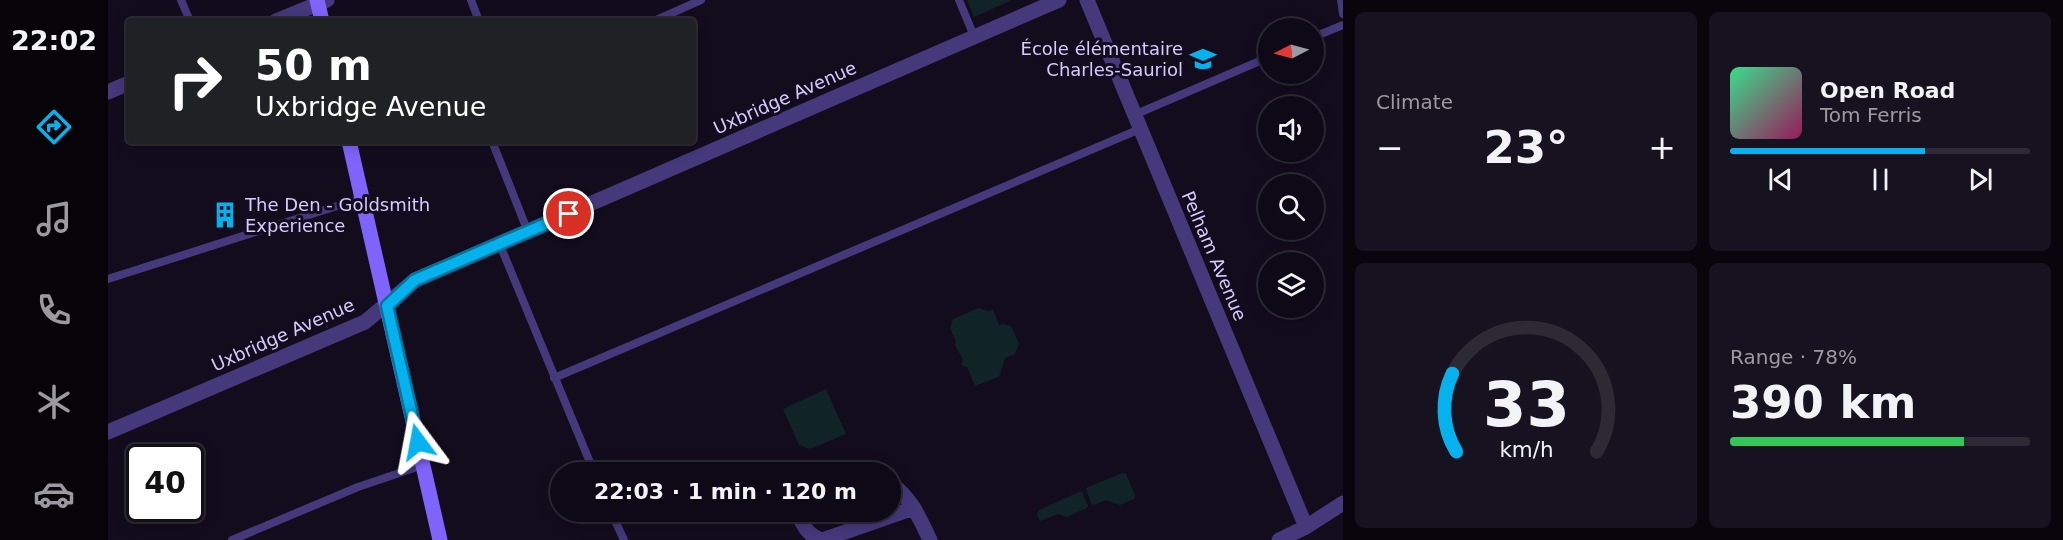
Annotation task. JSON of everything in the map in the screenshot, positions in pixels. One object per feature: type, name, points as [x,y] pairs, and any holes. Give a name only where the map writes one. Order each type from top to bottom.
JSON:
[{"type":"street","name":"Uxbridge Avenue","points":[[108,432],[365,322],[387,306],[415,280],[1059,0]]},
{"type":"street","name":"Pelham Avenue","points":[[1087,0],[1306,527]]},
{"type":"street","points":[[283,18],[321,1],[322,18]]},
{"type":"street","points":[[108,92],[126,84]]},
{"type":"street","points":[[350,144],[440,540]]},
{"type":"street","points":[[901,492],[914,508],[930,540]]},
{"type":"street","points":[[1279,540],[1306,527],[1343,503]]},
{"type":"street","points":[[901,513],[914,508]]},
{"type":"street","points":[[802,522],[811,535],[822,540],[874,522]]},
{"type":"lane","points":[[181,0],[189,18]]},
{"type":"lane","points":[[471,0],[478,18]]},
{"type":"lane","points":[[661,18],[701,0]]},
{"type":"lane","points":[[959,0],[974,36]]},
{"type":"lane","points":[[1341,0],[1343,14]]},
{"type":"lane","points":[[1324,33],[1343,25]]},
{"type":"lane","points":[[554,378],[1137,122],[1258,62]]},
{"type":"lane","points":[[493,144],[528,232]]},
{"type":"lane","points":[[108,279],[362,198]]},
{"type":"lane","points":[[500,245],[590,462]]},
{"type":"lane","points":[[232,540],[294,517],[358,487],[423,465]]},
{"type":"lane","points":[[616,522],[624,540]]},
{"type":"green space","points":[[967,0],[1012,0],[974,17]]},
{"type":"green space","points":[[979,308],[993,310],[999,325],[1011,326],[1019,344],[1015,354],[1005,358],[999,377],[975,386],[967,367],[961,365],[963,360],[950,328],[953,319]]},
{"type":"green space","points":[[826,389],[846,434],[810,449],[799,445],[783,409]]},
{"type":"green space","points":[[1122,473],[1126,474],[1135,495],[1134,499],[1120,505],[1106,500],[1091,504],[1086,488]]},
{"type":"green space","points":[[1082,492],[1087,508],[1066,517],[1058,514],[1040,521],[1037,514],[1039,510]]},
{"type":"place","name":"École élémentaire Charles-Sauriol","points":[[1203,59]]},
{"type":"place","name":"The Den - Goldsmith Experience","points":[[225,215]]},
{"type":"route","points":[[418,442],[387,306],[415,280],[569,214]]}]
